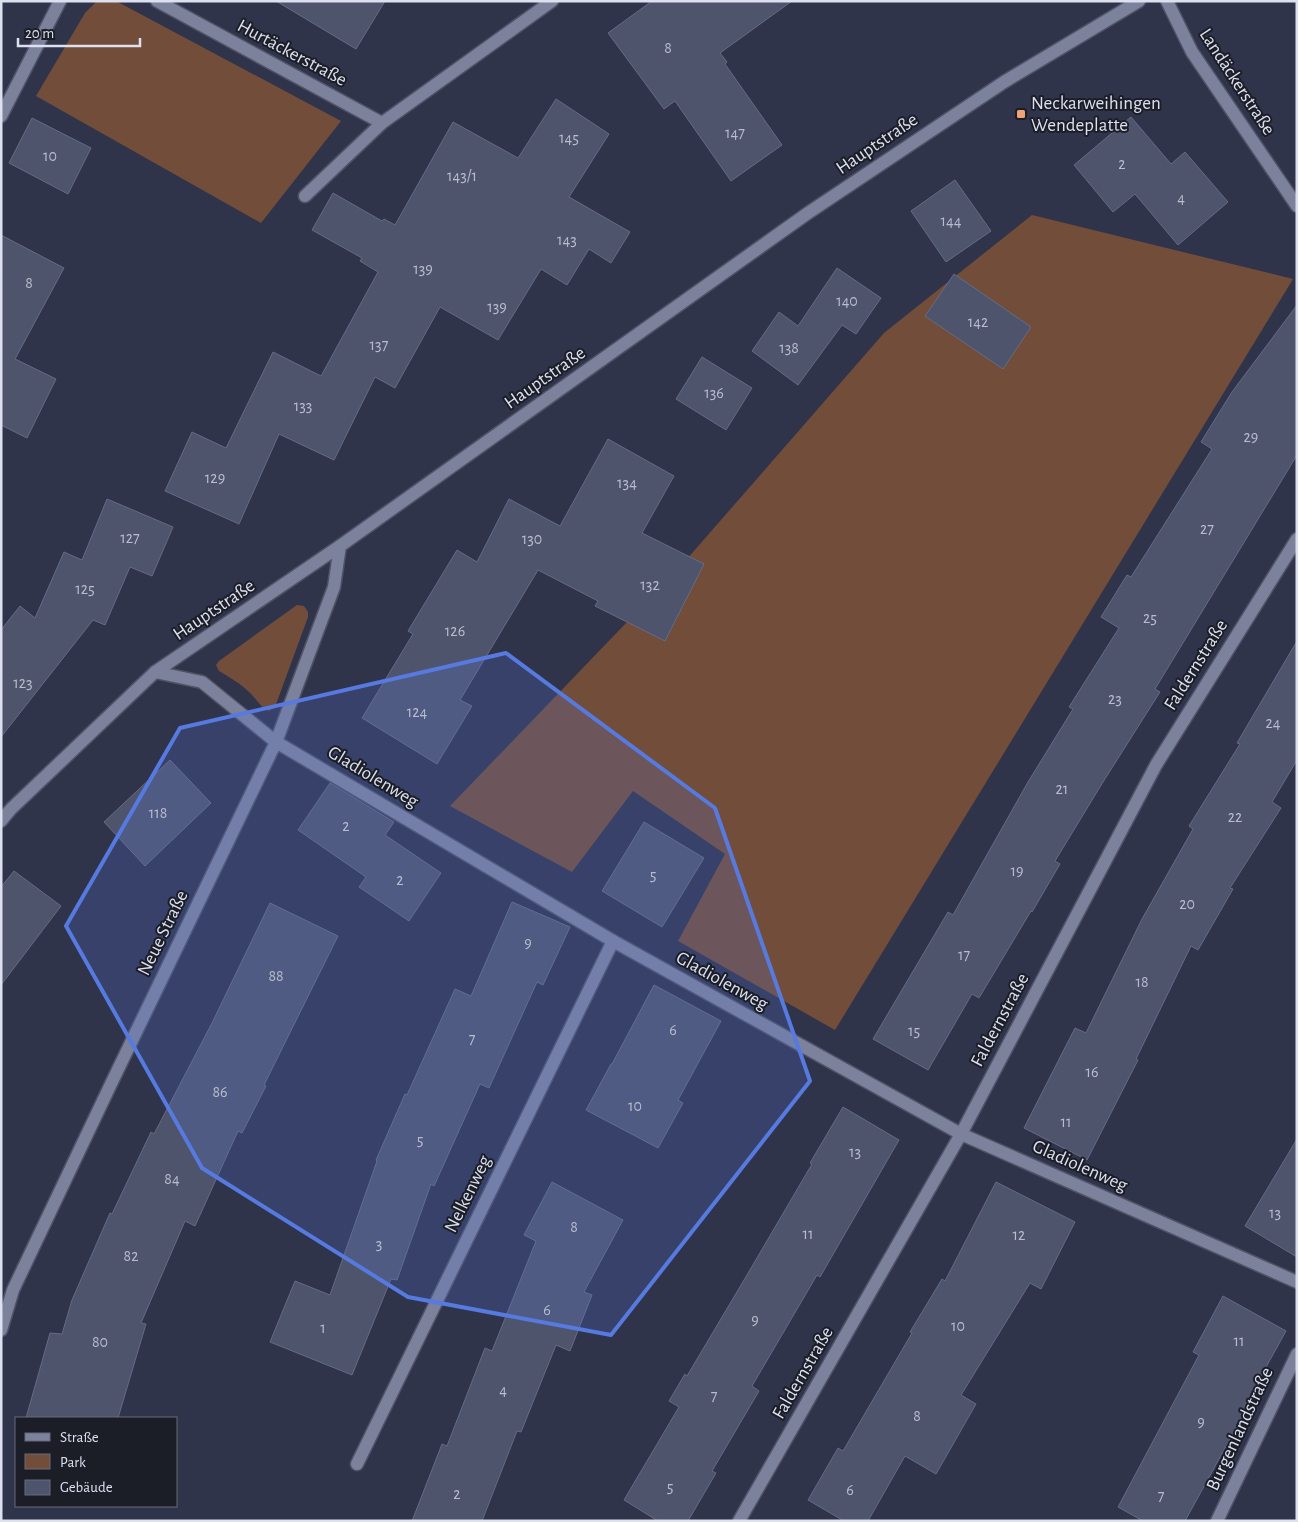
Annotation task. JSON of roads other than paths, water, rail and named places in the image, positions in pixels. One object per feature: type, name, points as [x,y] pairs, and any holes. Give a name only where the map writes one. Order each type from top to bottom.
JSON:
[{"type":"street","points":[[1,116],[60,1]]},
{"type":"street","name":"Hurtäckerstraße","points":[[157,1],[382,123]]},
{"type":"street","points":[[305,196],[382,123],[552,1]]},
{"type":"street","name":"Hauptstraße","points":[[1,821],[6,805],[155,672],[340,546],[808,213],[1004,82],[1140,1]]},
{"type":"street","name":"Landäckerstraße","points":[[1168,1],[1192,52],[1297,206]]},
{"type":"street","name":"Faldernstraße","points":[[739,1521],[961,1134],[1156,765],[1297,539]]},
{"type":"street","name":"Neue Straße","points":[[1,1330],[13,1290],[276,742],[334,587],[340,546]]},
{"type":"street","name":"Gladiolenweg","points":[[155,672],[202,682],[276,742],[613,942],[961,1134],[1297,1282]]},
{"type":"street","name":"Nelkenweg","points":[[357,1464],[613,942]]},
{"type":"street","name":"Burgenlandstraße","points":[[1217,1521],[1297,1354]]},
{"type":"place","name":"Neckarweihingen Wendeplatte","points":[[1021,114]]}]
